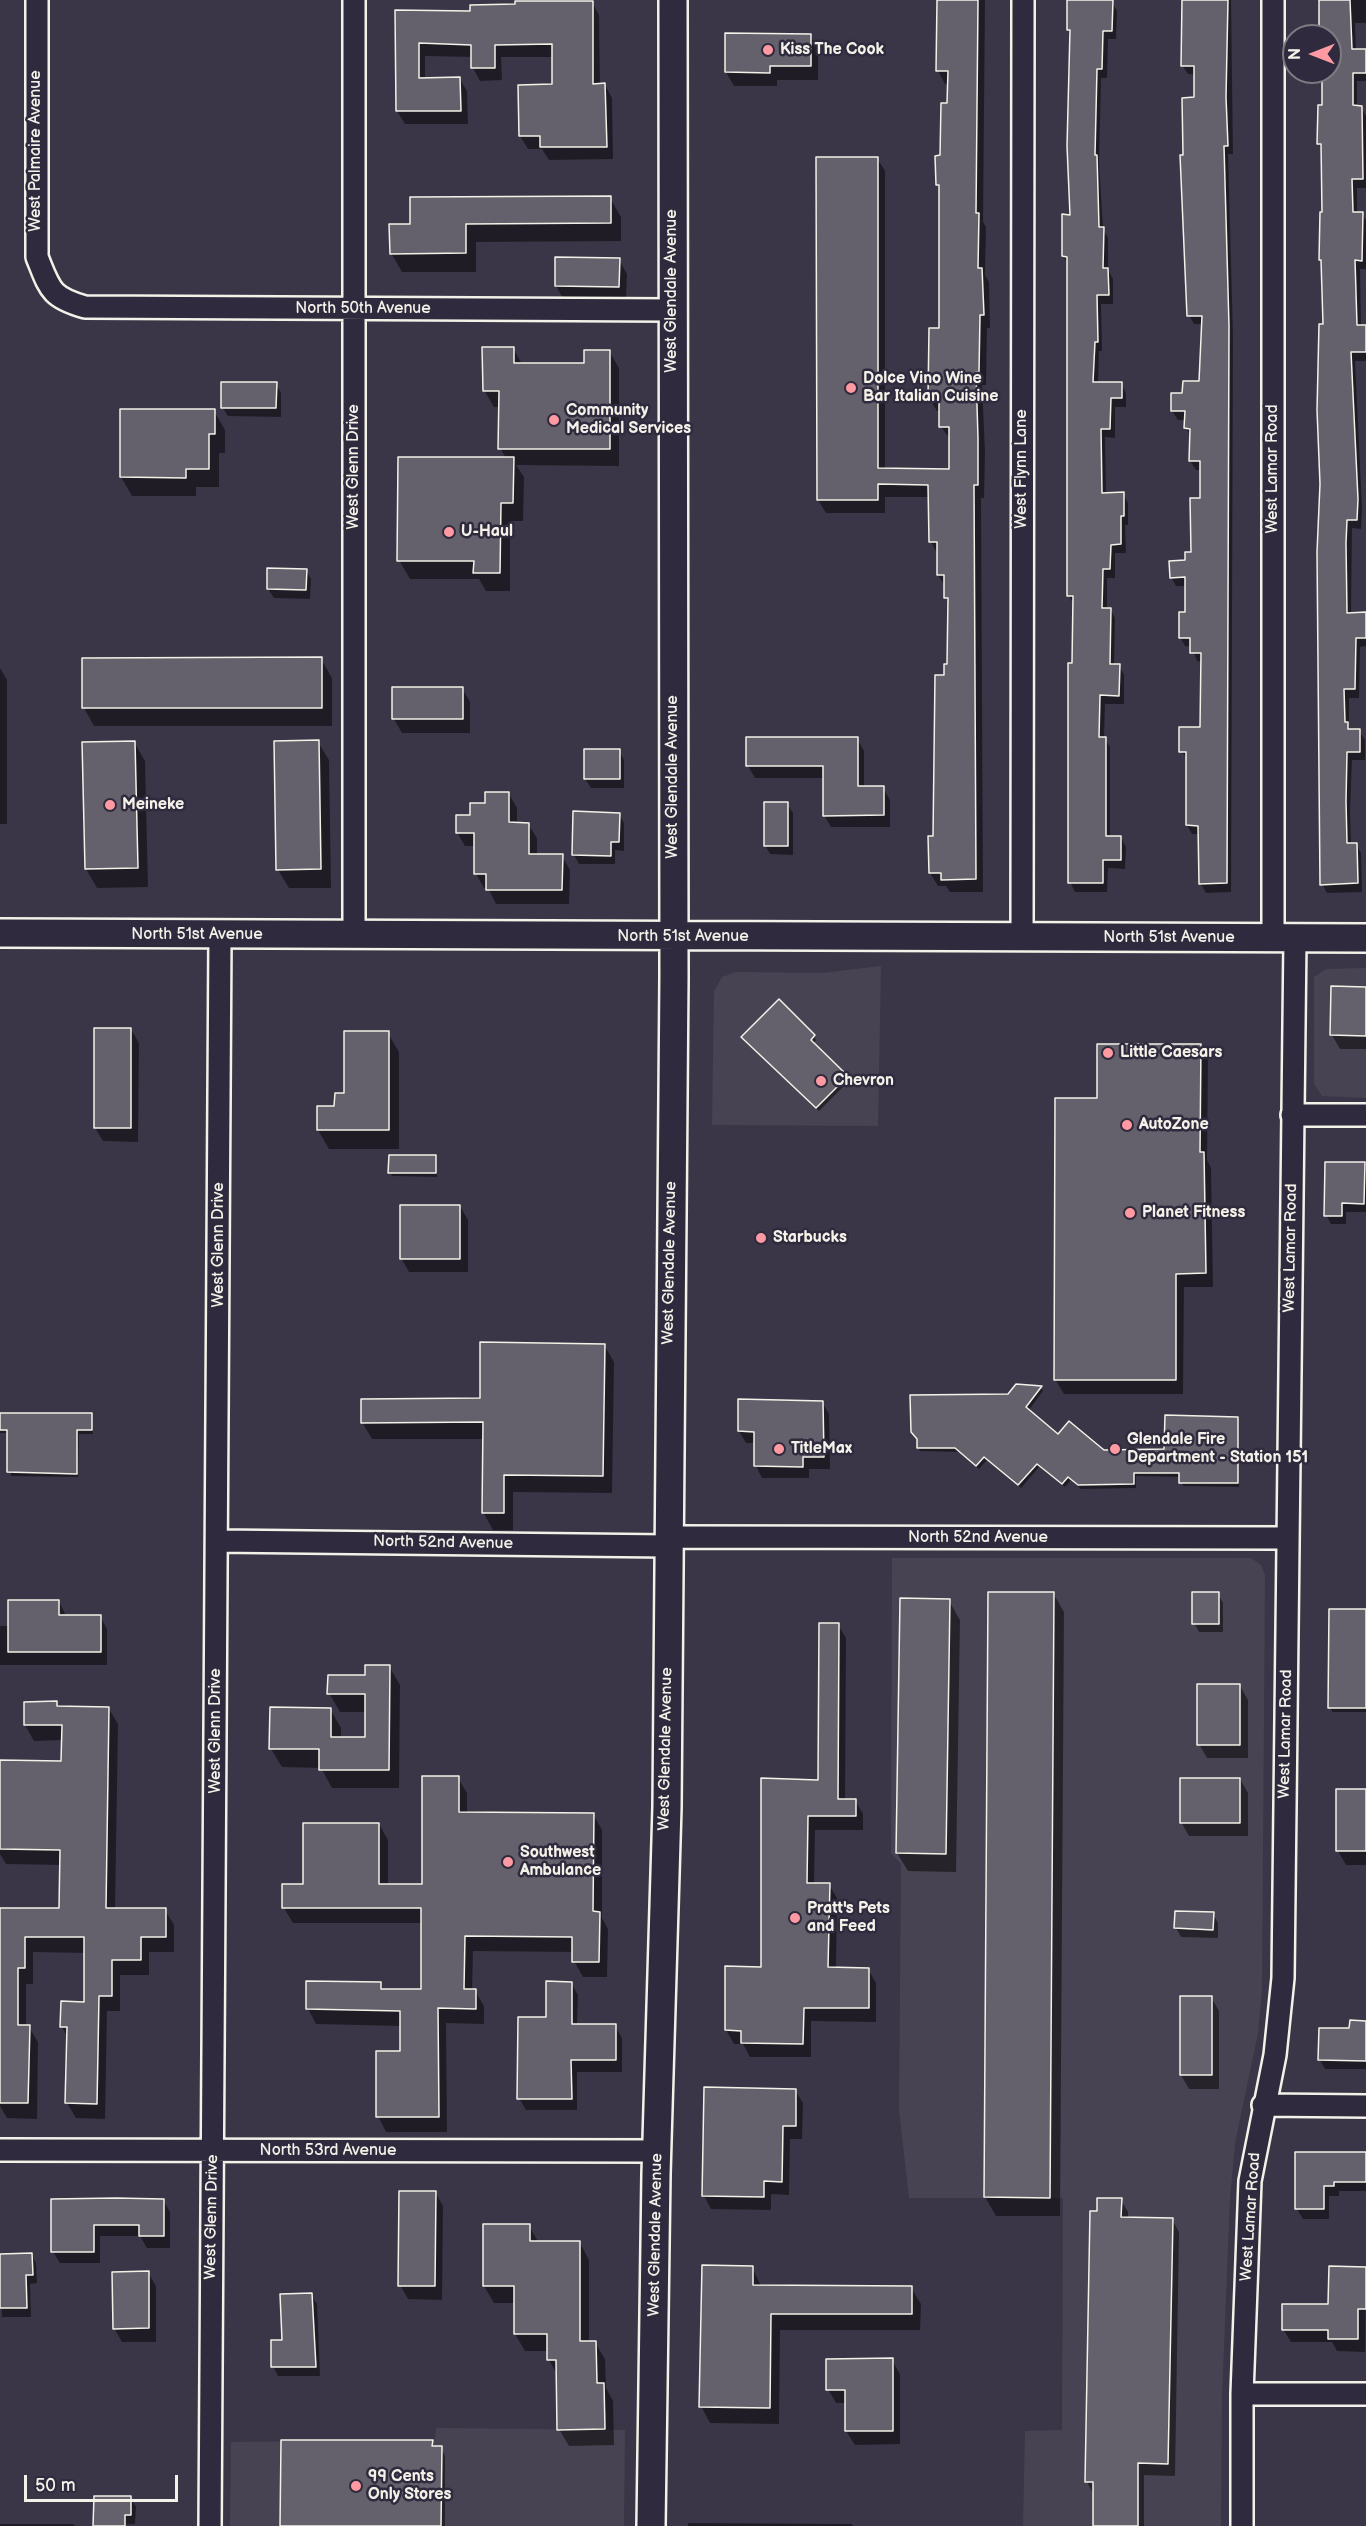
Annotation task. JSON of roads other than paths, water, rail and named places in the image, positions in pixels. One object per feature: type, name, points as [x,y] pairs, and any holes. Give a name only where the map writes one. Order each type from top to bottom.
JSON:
[{"type":"main road","name":"West Glendale Avenue","points":[[651,2526],[657,2151],[667,1807],[674,937],[671,310],[673,0]]},
{"type":"main road","name":"North 51st Avenue","points":[[0,933],[1366,938]]},
{"type":"street","name":"West Palmaire Avenue","points":[[37,0],[37,257],[48,284],[57,297]]},
{"type":"street","name":"West Glenn Drive","points":[[354,0],[354,933]]},
{"type":"street","name":"West Flynn Lane","points":[[1022,937],[1023,0]]},
{"type":"street","name":"West Lamar Road","points":[[1242,2526],[1242,2394],[1250,2181],[1263,2106],[1275,2055],[1282,1998],[1288,1538],[1292,1115],[1284,938],[1273,0]]},
{"type":"street","name":"North 50th Avenue","points":[[57,297],[86,307],[671,310]]},
{"type":"street","name":"West Glenn Drive","points":[[210,2526],[218,1541],[220,935]]},
{"type":"street","points":[[1292,1115],[1366,1115]]},
{"type":"street","name":"North 52nd Avenue","points":[[218,1541],[1288,1538]]},
{"type":"street","points":[[1263,2106],[1366,2106]]},
{"type":"street","name":"North 53rd Avenue","points":[[0,2150],[657,2151]]},
{"type":"street","points":[[1242,2394],[1366,2394]]},
{"type":"place","name":"Kiss The Cook","points":[[768,50]]},
{"type":"place","name":"Dolce Vino Wine Bar Italian Cuisine","points":[[851,388]]},
{"type":"place","name":"Community Medical Services","points":[[554,420]]},
{"type":"place","name":"U-Haul","points":[[449,532]]},
{"type":"place","name":"Meineke","points":[[110,805]]},
{"type":"place","name":"Little Caesars","points":[[1108,1053]]},
{"type":"place","name":"Chevron","points":[[821,1081]]},
{"type":"place","name":"AutoZone","points":[[1127,1125]]},
{"type":"place","name":"Planet Fitness","points":[[1130,1213]]},
{"type":"place","name":"Starbucks","points":[[761,1238]]},
{"type":"place","name":"TitleMax","points":[[779,1449]]},
{"type":"place","name":"Glendale Fire Department - Station 151","points":[[1115,1449]]},
{"type":"place","name":"Southwest Ambulance","points":[[508,1862]]},
{"type":"place","name":"Pratt's Pets and Feed","points":[[795,1918]]},
{"type":"place","name":"99 Cents Only Stores","points":[[356,2486]]}]
